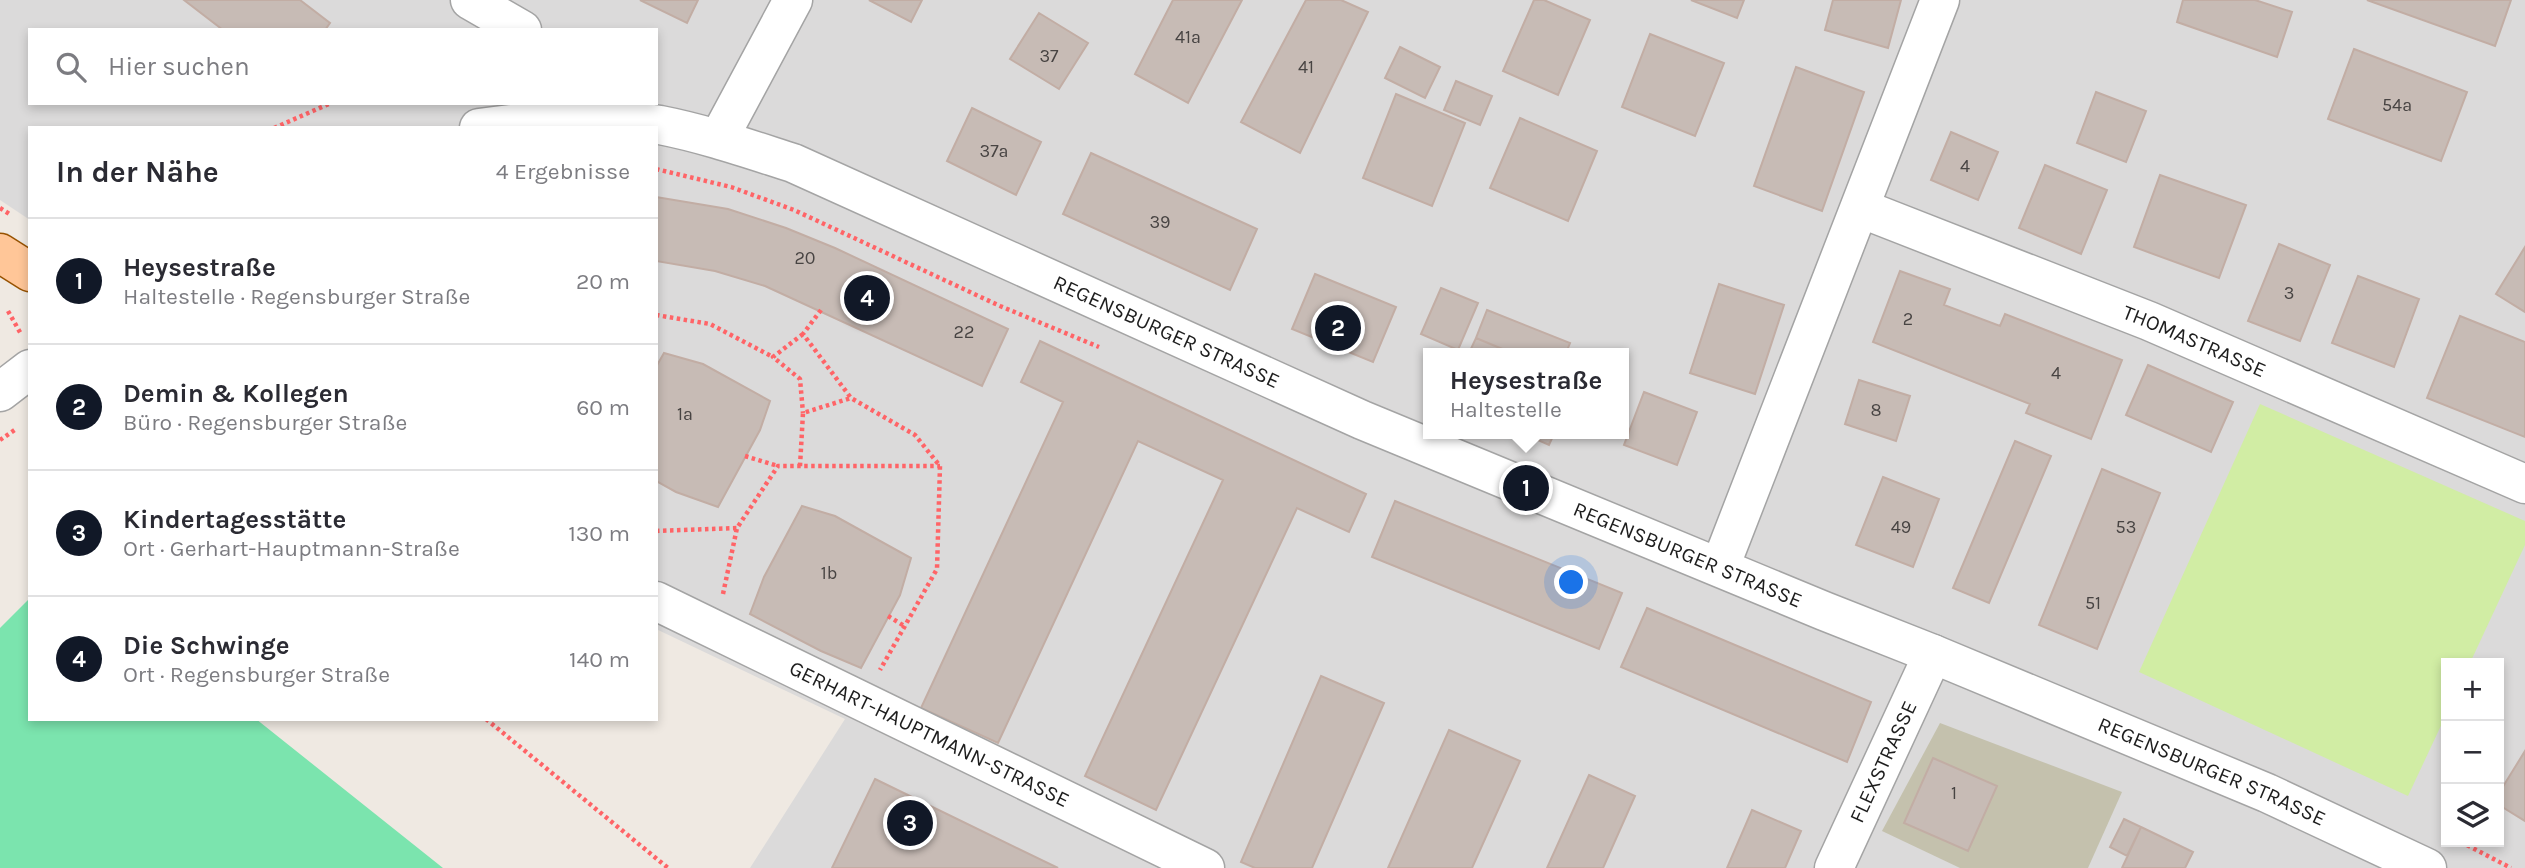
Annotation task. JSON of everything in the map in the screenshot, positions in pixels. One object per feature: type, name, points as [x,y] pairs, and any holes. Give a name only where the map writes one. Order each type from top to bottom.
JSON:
[{"type":"main road","points":[[0,253],[28,271]]},
{"type":"street","points":[[470,0],[519,28]]},
{"type":"street","points":[[719,138],[793,0]]},
{"type":"street","points":[[1720,567],[1940,0]]},
{"type":"street","name":"REGENSBURGER STRASSE","points":[[494,126],[541,120],[603,120],[646,114],[793,163],[1362,420],[2267,793],[2427,868]]},
{"type":"street","name":"THOMASTRASSE","points":[[1860,208],[2149,321],[2525,484]]},
{"type":"street","points":[[0,392],[26,353]]},
{"type":"street","name":"GERHART-HAUPTMANN-STRASSE","points":[[658,602],[1205,868]]},
{"type":"street","name":"FLEXSTRASSE","points":[[1834,868],[1933,654]]},
{"type":"path","points":[[279,126],[326,105]]},
{"type":"path","points":[[773,357],[803,334],[821,310]]},
{"type":"path","points":[[0,317],[8,311],[26,353]]},
{"type":"path","points":[[658,316],[709,324],[773,357],[800,379],[803,413],[800,466]]},
{"type":"path","points":[[803,334],[851,398],[915,435],[940,466],[937,569],[862,701]]},
{"type":"path","points":[[803,413],[851,398]]},
{"type":"path","points":[[745,456],[778,466],[940,466]]},
{"type":"path","points":[[716,630],[737,528],[778,466]]},
{"type":"path","points":[[658,531],[737,528]]},
{"type":"path","points":[[888,616],[906,626]]},
{"type":"path","points":[[488,721],[668,868]]},
{"type":"path","points":[[2471,847],[2511,868]]},
{"type":"shaded area","points":[[0,0],[2525,0],[2525,868],[750,868],[845,719],[658,630],[658,126],[28,126],[28,219],[0,200]]},
{"type":"shaded area","points":[[1940,723],[2122,792],[2088,868],[1960,868],[1882,831]]},
{"type":"green space","points":[[2260,404],[2525,521],[2525,545],[2472,658],[2441,658],[2441,726],[2408,796],[2139,672]]},
{"type":"green space","points":[[28,600],[28,721],[259,721],[443,868],[0,868],[0,628]]},
{"type":"building","points":[[184,0],[300,0],[330,23],[326,28],[220,28]]},
{"type":"building","points":[[640,0],[698,0],[687,23]]},
{"type":"building","points":[[869,0],[922,0],[911,22]]},
{"type":"building","points":[[1173,0],[1242,0],[1188,103],[1135,74]]},
{"type":"building","points":[[1306,0],[1341,0],[1368,12],[1300,153],[1241,122]]},
{"type":"building","points":[[1534,0],[1544,0],[1590,20],[1558,95],[1503,71]]},
{"type":"building","points":[[1691,0],[1744,0],[1737,18]]},
{"type":"building","points":[[1833,0],[1901,0],[1888,48],[1825,30]]},
{"type":"building","points":[[2183,0],[2255,0],[2292,12],[2277,57],[2177,22]]},
{"type":"building","points":[[2367,0],[2511,0],[2495,46]]},
{"type":"building","points":[[1039,13],[1088,43],[1059,89],[1010,59]]},
{"type":"building","points":[[1650,34],[1724,63],[1695,136],[1622,107]]},
{"type":"building","points":[[1400,47],[1440,67],[1425,98],[1385,78]]},
{"type":"building","points":[[2354,49],[2467,92],[2441,161],[2328,119]]},
{"type":"building","points":[[1796,67],[1864,92],[1822,211],[1754,186]]},
{"type":"building","points":[[1456,81],[1492,96],[1480,125],[1444,110]]},
{"type":"building","points":[[2096,92],[2146,111],[2126,162],[2077,143]]},
{"type":"building","points":[[1396,94],[1465,123],[1432,206],[1363,178]]},
{"type":"building","points":[[972,108],[1041,142],[1016,195],[947,161]]},
{"type":"building","points":[[1520,118],[1597,151],[1568,221],[1490,188]]},
{"type":"building","points":[[1951,132],[1998,152],[1978,200],[1931,180]]},
{"type":"building","points":[[1091,153],[1257,229],[1230,290],[1063,214]]},
{"type":"building","points":[[2045,165],[2107,190],[2081,254],[2019,228]]},
{"type":"building","points":[[2160,175],[2246,205],[2219,278],[2134,247]]},
{"type":"building","points":[[658,197],[728,209],[786,228],[1008,329],[982,386],[765,286],[715,271],[658,261]]},
{"type":"building","points":[[2279,244],[2330,265],[2300,341],[2248,321]]},
{"type":"building","points":[[2525,247],[2525,312],[2496,294]]},
{"type":"building","points":[[1900,271],[1950,289],[1944,305],[2000,326],[2005,314],[2122,360],[2091,439],[2026,413],[2030,404],[1873,342]]},
{"type":"building","points":[[1315,274],[1396,307],[1373,362],[1292,329]]},
{"type":"building","points":[[2358,276],[2419,299],[2394,367],[2332,343]]},
{"type":"building","points":[[1719,284],[1784,305],[1755,394],[1690,373]]},
{"type":"building","points":[[1441,288],[1478,303],[1459,348],[1421,334]]},
{"type":"building","points":[[1487,310],[1570,343],[1568,348],[1500,348],[1476,338]]},
{"type":"building","points":[[2460,316],[2525,342],[2525,437],[2427,398]]},
{"type":"building","points":[[1476,338],[1500,348],[1471,348]]},
{"type":"building","points":[[1040,341],[1366,494],[1349,532],[1297,508],[1156,810],[1085,776],[1223,480],[1138,441],[998,743],[921,708],[1063,402],[1021,382]]},
{"type":"building","points":[[664,353],[703,364],[770,401],[760,430],[718,507],[676,492],[658,482],[658,364]]},
{"type":"building","points":[[2148,365],[2233,402],[2211,452],[2126,415]]},
{"type":"building","points":[[1859,380],[1910,396],[1896,441],[1845,424]]},
{"type":"building","points":[[1644,392],[1697,412],[1677,465],[1624,445],[1626,439],[1629,439],[1629,432]]},
{"type":"building","points":[[1535,439],[1552,439],[1549,445]]},
{"type":"building","points":[[2015,441],[2051,456],[1989,603],[1953,588]]},
{"type":"building","points":[[2102,469],[2160,493],[2097,649],[2039,625]]},
{"type":"building","points":[[1883,477],[1939,499],[1913,567],[1856,545]]},
{"type":"building","points":[[1395,501],[1622,593],[1599,649],[1372,557]]},
{"type":"building","points":[[802,506],[835,516],[911,558],[900,595],[861,668],[821,651],[750,614],[764,577]]},
{"type":"building","points":[[1647,608],[1871,702],[1847,762],[1621,667]]},
{"type":"building","points":[[1321,676],[1384,703],[1312,868],[1255,868],[1241,862]]},
{"type":"building","points":[[1449,730],[1520,761],[1472,868],[1388,868]]},
{"type":"building","points":[[2525,751],[2525,821],[2504,808],[2504,785]]},
{"type":"building","points":[[1933,758],[1997,786],[1968,851],[1904,823]]},
{"type":"building","points":[[1589,775],[1635,796],[1603,868],[1547,868]]},
{"type":"building","points":[[875,779],[1058,868],[832,868]]},
{"type":"building","points":[[1752,810],[1801,831],[1785,868],[1727,868]]},
{"type":"building","points":[[2124,819],[2141,827],[2127,856],[2110,847]]},
{"type":"building","points":[[2141,827],[2193,852],[2185,868],[2122,868]]},
{"type":"place","name":"Die Schwinge","points":[[867,298]]},
{"type":"place","name":"Demin & Kollegen","points":[[1338,328]]},
{"type":"place","name":"Heysestraße","points":[[1526,488]]},
{"type":"place","name":"Kindertagesstätte","points":[[910,823]]}]
